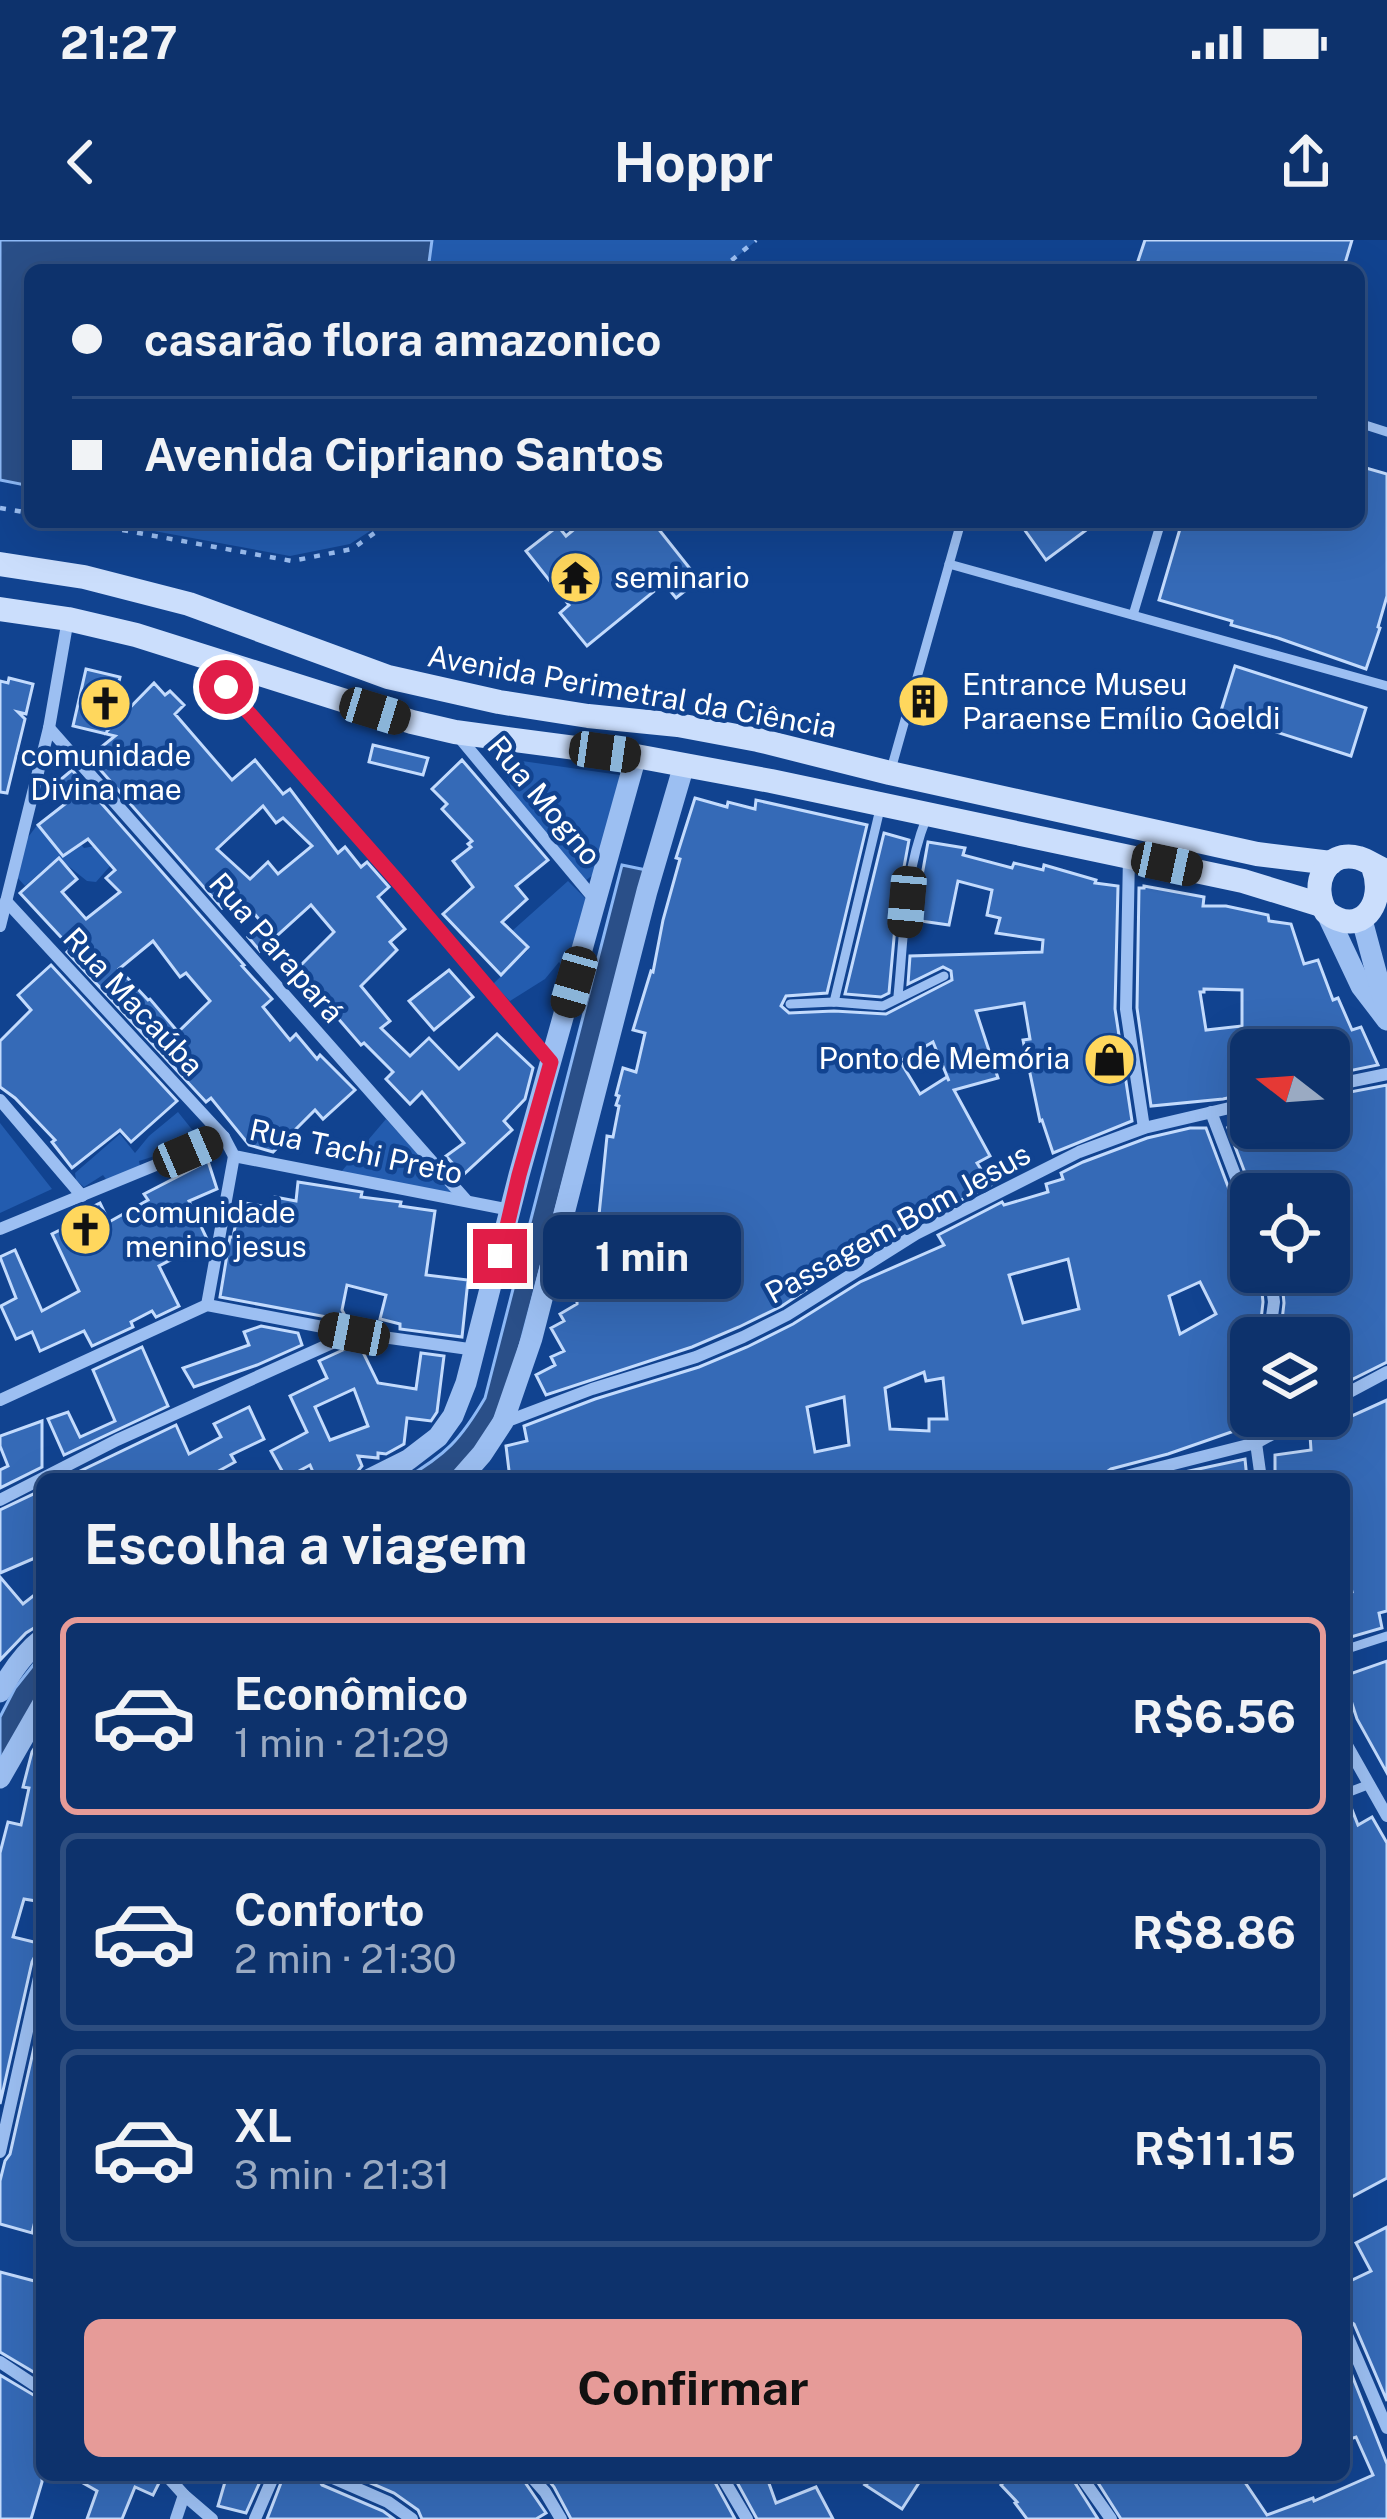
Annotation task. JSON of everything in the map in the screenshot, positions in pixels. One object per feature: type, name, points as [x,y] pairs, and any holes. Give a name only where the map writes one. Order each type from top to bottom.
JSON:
[{"type":"main road","name":"Avenida Perimetral da Ciência","points":[[0,565],[84,577],[189,604],[388,677],[477,698],[678,724],[1257,854],[1331,863]]},
{"type":"main road","name":"Avenida Perimetral da Ciência","points":[[0,608],[136,635],[455,732],[636,756],[771,781],[1243,880],[1324,908]]},
{"type":"main road","points":[[1353,857],[1380,869],[1382,892],[1373,918],[1346,922],[1324,908],[1318,882],[1331,863],[1353,857]]},
{"type":"street","points":[[0,926],[49,728],[68,620]]},
{"type":"street","points":[[197,654],[551,1062]]},
{"type":"street","name":"Rua Parapará","points":[[49,728],[466,1200]]},
{"type":"street","name":"Rua Mogno","points":[[455,732],[597,902]]},
{"type":"street","points":[[382,1473],[438,1437],[453,1416],[476,1350],[636,756]]},
{"type":"street","points":[[465,1473],[503,1423],[532,1338],[684,765]]},
{"type":"street","points":[[1130,856],[1126,1009],[1144,1128]]},
{"type":"street","name":"Rua Macaúba","points":[[6,901],[224,1137]]},
{"type":"street","points":[[1324,908],[1361,986],[1387,1017]]},
{"type":"street","points":[[1373,918],[1387,1017]]},
{"type":"street","points":[[1350,1082],[1387,1074]]},
{"type":"street","points":[[0,1100],[82,1196]]},
{"type":"street","name":"Passagem Bom Jesus","points":[[503,1423],[743,1337],[787,1315],[916,1234],[1079,1152],[1144,1128],[1230,1108]]},
{"type":"street","points":[[1211,1112],[1234,1173]]},
{"type":"street","name":"Rua Tachi Preto","points":[[0,1229],[224,1137],[234,1156],[511,1210]]},
{"type":"street","points":[[206,1305],[234,1156]]},
{"type":"street","points":[[0,1400],[206,1305],[354,1334],[476,1350]]},
{"type":"street","points":[[53,1473],[354,1334]]},
{"type":"street","points":[[1350,1392],[1387,1372]]},
{"type":"street","points":[[1256,1437],[1260,1473]]},
{"type":"street","points":[[1138,1473],[1267,1437]]},
{"type":"street","points":[[0,1500],[36,1482]]},
{"type":"street","points":[[3,1679],[36,1644]]},
{"type":"street","points":[[0,1778],[36,1715]]},
{"type":"street","points":[[1350,1750],[1387,1816]]},
{"type":"street","points":[[0,2152],[36,1991]]},
{"type":"street","points":[[1350,2342],[1387,2428]]},
{"type":"street","points":[[0,2362],[36,2386]]},
{"type":"street","points":[[171,2481],[212,2519]]},
{"type":"street","points":[[255,2519],[271,2481]]},
{"type":"street","points":[[340,2481],[388,2502],[412,2519]]},
{"type":"street","points":[[535,2481],[561,2519]]},
{"type":"street","points":[[725,2481],[747,2519]]},
{"type":"street","points":[[1084,2481],[1111,2519]]},
{"type":"street","points":[[176,2519],[184,2495]]},
{"type":"lane","points":[[890,772],[959,528]]},
{"type":"lane","points":[[1133,615],[1159,528]]},
{"type":"lane","points":[[949,564],[1387,686]]},
{"type":"lane","points":[[834,1003],[881,806]]},
{"type":"lane","points":[[898,996],[907,902],[918,840],[928,815]]},
{"type":"lane","points":[[790,1004],[883,1006],[944,976]]},
{"type":"lane","points":[[1350,1648],[1387,1636]]},
{"type":"lane","points":[[1350,1792],[1370,1784]]},
{"type":"path","points":[[727,264],[756,240]]},
{"type":"path","points":[[111,528],[292,561],[352,549],[382,528]]},
{"type":"shaded area","points":[[0,240],[432,240],[429,264],[24,264],[24,485],[0,480]]},
{"type":"shaded area","points":[[432,240],[757,240],[728,264],[429,264]]},
{"type":"shaded area","points":[[138,528],[375,528],[350,544],[290,556]]},
{"type":"shaded area","points":[[515,760],[627,776],[602,868],[585,881],[513,795],[505,771]]},
{"type":"shaded area","points":[[38,824],[52,842],[70,832],[84,848],[95,846],[111,865],[96,882],[87,881],[62,861],[55,869],[49,865],[25,886],[17,877],[26,840]]},
{"type":"shaded area","points":[[622,865],[646,870],[509,1387],[484,1440],[465,1465],[456,1473],[414,1473],[451,1445],[485,1398]]},
{"type":"shaded area","points":[[568,881],[592,905],[571,974],[559,962],[545,979],[510,1001],[493,984],[528,950],[512,931]]},
{"type":"shaded area","points":[[178,1112],[194,1132],[187,1146],[139,1161],[140,1166],[108,1182],[103,1175],[84,1187],[76,1180],[75,1173],[120,1134],[135,1153]]},
{"type":"shaded area","points":[[386,1119],[455,1194],[341,1172]]},
{"type":"shaded area","points":[[0,1123],[52,1189],[0,1213]]},
{"type":"shaded area","points":[[36,1662],[36,1701],[0,1764],[0,1717]]},
{"type":"building","points":[[1145,240],[1352,240],[1345,264],[1137,264]]},
{"type":"building","points":[[1365,468],[1387,474],[1387,596],[1366,669],[1159,600],[1180,528],[1365,528]]},
{"type":"building","points":[[555,528],[566,536],[576,528],[658,528],[699,580],[676,598],[664,583],[587,646],[560,613],[569,605],[526,551]]},
{"type":"building","points":[[1023,528],[1089,528],[1046,560]]},
{"type":"building","points":[[1235,666],[1366,708],[1351,756],[1220,714]]},
{"type":"building","points":[[86,669],[120,677],[107,731],[154,683],[184,705],[175,714],[232,780],[255,760],[283,794],[290,789],[338,853],[345,847],[361,867],[367,862],[389,887],[378,897],[405,929],[390,942],[397,950],[361,986],[390,1021],[381,1028],[410,1056],[429,1038],[459,1069],[497,1034],[533,1068],[525,1099],[504,1121],[512,1130],[463,1175],[446,1156],[464,1143],[422,1092],[410,1104],[386,1079],[393,1072],[361,1045],[323,1001],[306,989],[302,992],[288,978],[334,932],[311,905],[260,951],[248,937],[263,924],[236,892],[222,908],[89,757],[115,736],[73,726]],"holes":[[[263,806],[276,823],[283,818],[312,846],[278,874],[268,862],[250,879],[217,849]]]},
{"type":"building","points":[[9,678],[33,684],[26,714],[18,712],[25,719],[7,793],[0,792],[0,681],[8,683]]},
{"type":"building","points":[[373,745],[428,758],[423,775],[369,762]]},
{"type":"building","points":[[462,760],[548,860],[516,886],[527,899],[502,922],[528,947],[501,975],[443,914],[473,887],[453,861],[472,841],[442,809],[447,804],[432,789]]},
{"type":"building","points":[[72,770],[272,999],[263,1007],[290,1040],[296,1034],[317,1059],[320,1055],[355,1090],[323,1119],[315,1110],[273,1152],[249,1145],[211,1098],[206,1102],[67,952],[71,948],[20,893],[59,858],[77,879],[62,892],[86,919],[120,892],[106,878],[115,870],[88,839],[63,856],[38,825],[74,797],[59,781]],"holes":[[[153,941],[180,977],[186,973],[210,1001],[178,1032],[119,969]]]},
{"type":"building","points":[[695,798],[755,809],[756,800],[867,825],[827,993],[786,996],[781,1006],[789,1013],[886,1014],[952,980],[951,971],[943,967],[908,984],[910,956],[1042,952],[1043,940],[996,933],[1000,918],[987,915],[992,890],[958,881],[949,925],[914,920],[928,842],[965,848],[963,855],[1012,868],[1014,863],[1043,870],[1044,865],[1118,886],[1115,1009],[1132,1121],[1053,1153],[1040,1121],[1023,1040],[1030,1039],[1024,1003],[976,1011],[998,1078],[954,1090],[990,1156],[977,1163],[991,1185],[925,1214],[782,1306],[739,1327],[546,1395],[536,1375],[555,1365],[551,1357],[564,1351],[551,1328],[564,1321],[560,1314],[577,1304],[577,1269],[583,1268],[586,1228],[594,1229],[595,1215],[599,1215],[607,1136],[613,1137],[623,1068],[636,1072],[645,1033],[633,1030],[653,972],[680,859],[676,858]],"holes":[[[933,1042],[949,1081],[947,1077],[920,1094],[900,1061]]]},
{"type":"building","points":[[884,833],[909,840],[889,993],[881,997],[845,994]]},
{"type":"building","points":[[1139,888],[1204,897],[1203,906],[1226,906],[1291,924],[1304,964],[1318,960],[1333,1000],[1338,998],[1352,1030],[1361,1027],[1378,1065],[1350,1071],[1350,1029],[1230,1029],[1230,1098],[1151,1106],[1137,1008]],"holes":[[[1242,990],[1242,1026],[1206,1030],[1200,992]]]},
{"type":"building","points":[[51,965],[177,1101],[131,1142],[120,1130],[72,1168],[52,1142],[55,1140],[0,1087],[0,1041],[31,1010],[18,995]]},
{"type":"building","points":[[449,970],[473,997],[434,1030],[409,1001]]},
{"type":"building","points":[[1387,1085],[1387,1362],[1350,1380],[1350,1317],[1282,1317],[1283,1293],[1350,1293],[1350,1173],[1245,1173],[1236,1149],[1350,1149],[1350,1092]]},
{"type":"building","points":[[1206,1128],[1230,1192],[1230,1293],[1262,1293],[1263,1302],[1261,1317],[1230,1317],[1230,1433],[1105,1473],[509,1473],[506,1446],[527,1441],[524,1426],[747,1347],[860,1282],[944,1245],[938,1235],[1002,1202],[1048,1192],[1046,1184],[1063,1179],[1061,1173],[1147,1138]],"holes":[[[1068,1259],[1079,1309],[1023,1323],[1009,1275]],[[1200,1282],[1216,1314],[1180,1334],[1169,1296]],[[924,1372],[926,1381],[943,1378],[947,1419],[929,1419],[929,1431],[890,1429],[885,1388]],[[844,1397],[849,1445],[815,1452],[807,1407]]]},
{"type":"building","points":[[208,1161],[217,1189],[189,1201],[208,1241],[159,1266],[179,1306],[156,1317],[152,1311],[131,1322],[133,1327],[92,1346],[84,1331],[40,1351],[32,1332],[16,1339],[1,1306],[16,1298],[0,1257],[15,1250],[42,1311],[79,1291],[52,1234],[70,1225],[68,1219],[100,1203],[109,1222],[148,1200],[144,1194]]},
{"type":"building","points":[[298,1182],[435,1211],[426,1275],[468,1280],[462,1337],[400,1329],[400,1324],[380,1319],[386,1295],[347,1285],[342,1310],[348,1321],[220,1297],[240,1202],[273,1208],[275,1197],[296,1201]]},
{"type":"building","points":[[261,1326],[298,1333],[302,1345],[194,1387],[183,1368],[249,1345],[244,1332]]},
{"type":"building","points":[[356,1344],[378,1383],[416,1389],[421,1353],[444,1356],[437,1412],[431,1421],[407,1418],[404,1444],[378,1453],[378,1458],[358,1456],[362,1466],[354,1473],[313,1473],[310,1465],[283,1473],[271,1451],[307,1432],[290,1396],[327,1378],[319,1361]],"holes":[[[354,1389],[368,1426],[330,1440],[315,1407]]]},
{"type":"building","points":[[142,1347],[168,1406],[64,1455],[48,1419],[68,1412],[80,1437],[115,1421],[93,1370]]},
{"type":"building","points":[[1387,1400],[1387,1611],[1379,1613],[1382,1628],[1350,1637],[1350,1473],[1275,1473],[1275,1455],[1311,1450],[1310,1437],[1350,1437],[1350,1417]]},
{"type":"building","points":[[249,1407],[264,1439],[231,1455],[235,1462],[215,1473],[76,1473],[176,1425],[189,1454],[221,1437],[214,1424]]},
{"type":"building","points":[[42,1421],[42,1467],[0,1488],[0,1470],[8,1466],[0,1436]]},
{"type":"building","points":[[1245,1459],[1246,1473],[1180,1473]]},
{"type":"building","points":[[36,1493],[36,1558],[0,1573],[0,1510]]},
{"type":"building","points":[[0,1577],[23,1604],[36,1594],[36,1627],[0,1660]]},
{"type":"building","points":[[1387,1661],[1387,1773],[1357,1719],[1350,1674]]},
{"type":"building","points":[[36,1745],[36,1901],[24,1899],[13,1937],[36,1943],[36,1956],[0,2104],[0,1853],[8,1822],[21,1825],[29,1788],[23,1787]]},
{"type":"building","points":[[1350,1805],[1358,1825],[1372,1817],[1387,1843],[1387,2178],[1350,2198]]},
{"type":"building","points":[[36,2039],[36,2217],[32,2233],[0,2224],[0,2181]]},
{"type":"building","points":[[1387,2227],[1387,2401],[1350,2322],[1350,2281],[1371,2271],[1356,2243]]},
{"type":"building","points":[[0,2272],[36,2281],[36,2373],[0,2352]]},
{"type":"building","points":[[1350,2370],[1387,2464],[1387,2519],[1121,2519],[1097,2481],[1244,2481],[1267,2515],[1373,2475],[1356,2437],[1350,2439]]},
{"type":"building","points":[[0,2375],[36,2396],[36,2481],[42,2482],[31,2519],[0,2519]]},
{"type":"building","points":[[80,2481],[159,2483],[153,2495],[135,2487],[122,2519],[87,2519],[97,2491]]},
{"type":"building","points":[[225,2481],[260,2481],[246,2513],[218,2506]]},
{"type":"building","points":[[282,2481],[320,2481],[394,2519],[267,2519]]},
{"type":"building","points":[[366,2481],[524,2481],[546,2513],[536,2519],[422,2519],[418,2510]]},
{"type":"building","points":[[549,2481],[714,2481],[735,2519],[571,2519]]},
{"type":"building","points":[[736,2481],[768,2481],[776,2503],[816,2487],[833,2519],[757,2519]]},
{"type":"building","points":[[871,2481],[920,2481],[902,2509],[865,2485]]},
{"type":"building","points":[[1005,2481],[1074,2481],[1098,2519],[1027,2519],[1001,2485]]},
{"type":"place","name":"seminario","points":[[575,578]]},
{"type":"place","name":"Entrance Museu Paraense Emílio Goeldi","points":[[923,702]]},
{"type":"place","name":"comunidade Divina mae","points":[[106,704]]},
{"type":"place","name":"Ponto de Memória","points":[[1109,1059]]},
{"type":"place","name":"comunidade menino jesus","points":[[86,1230]]},
{"type":"route","points":[[226,687],[551,1062],[500,1256]]}]
